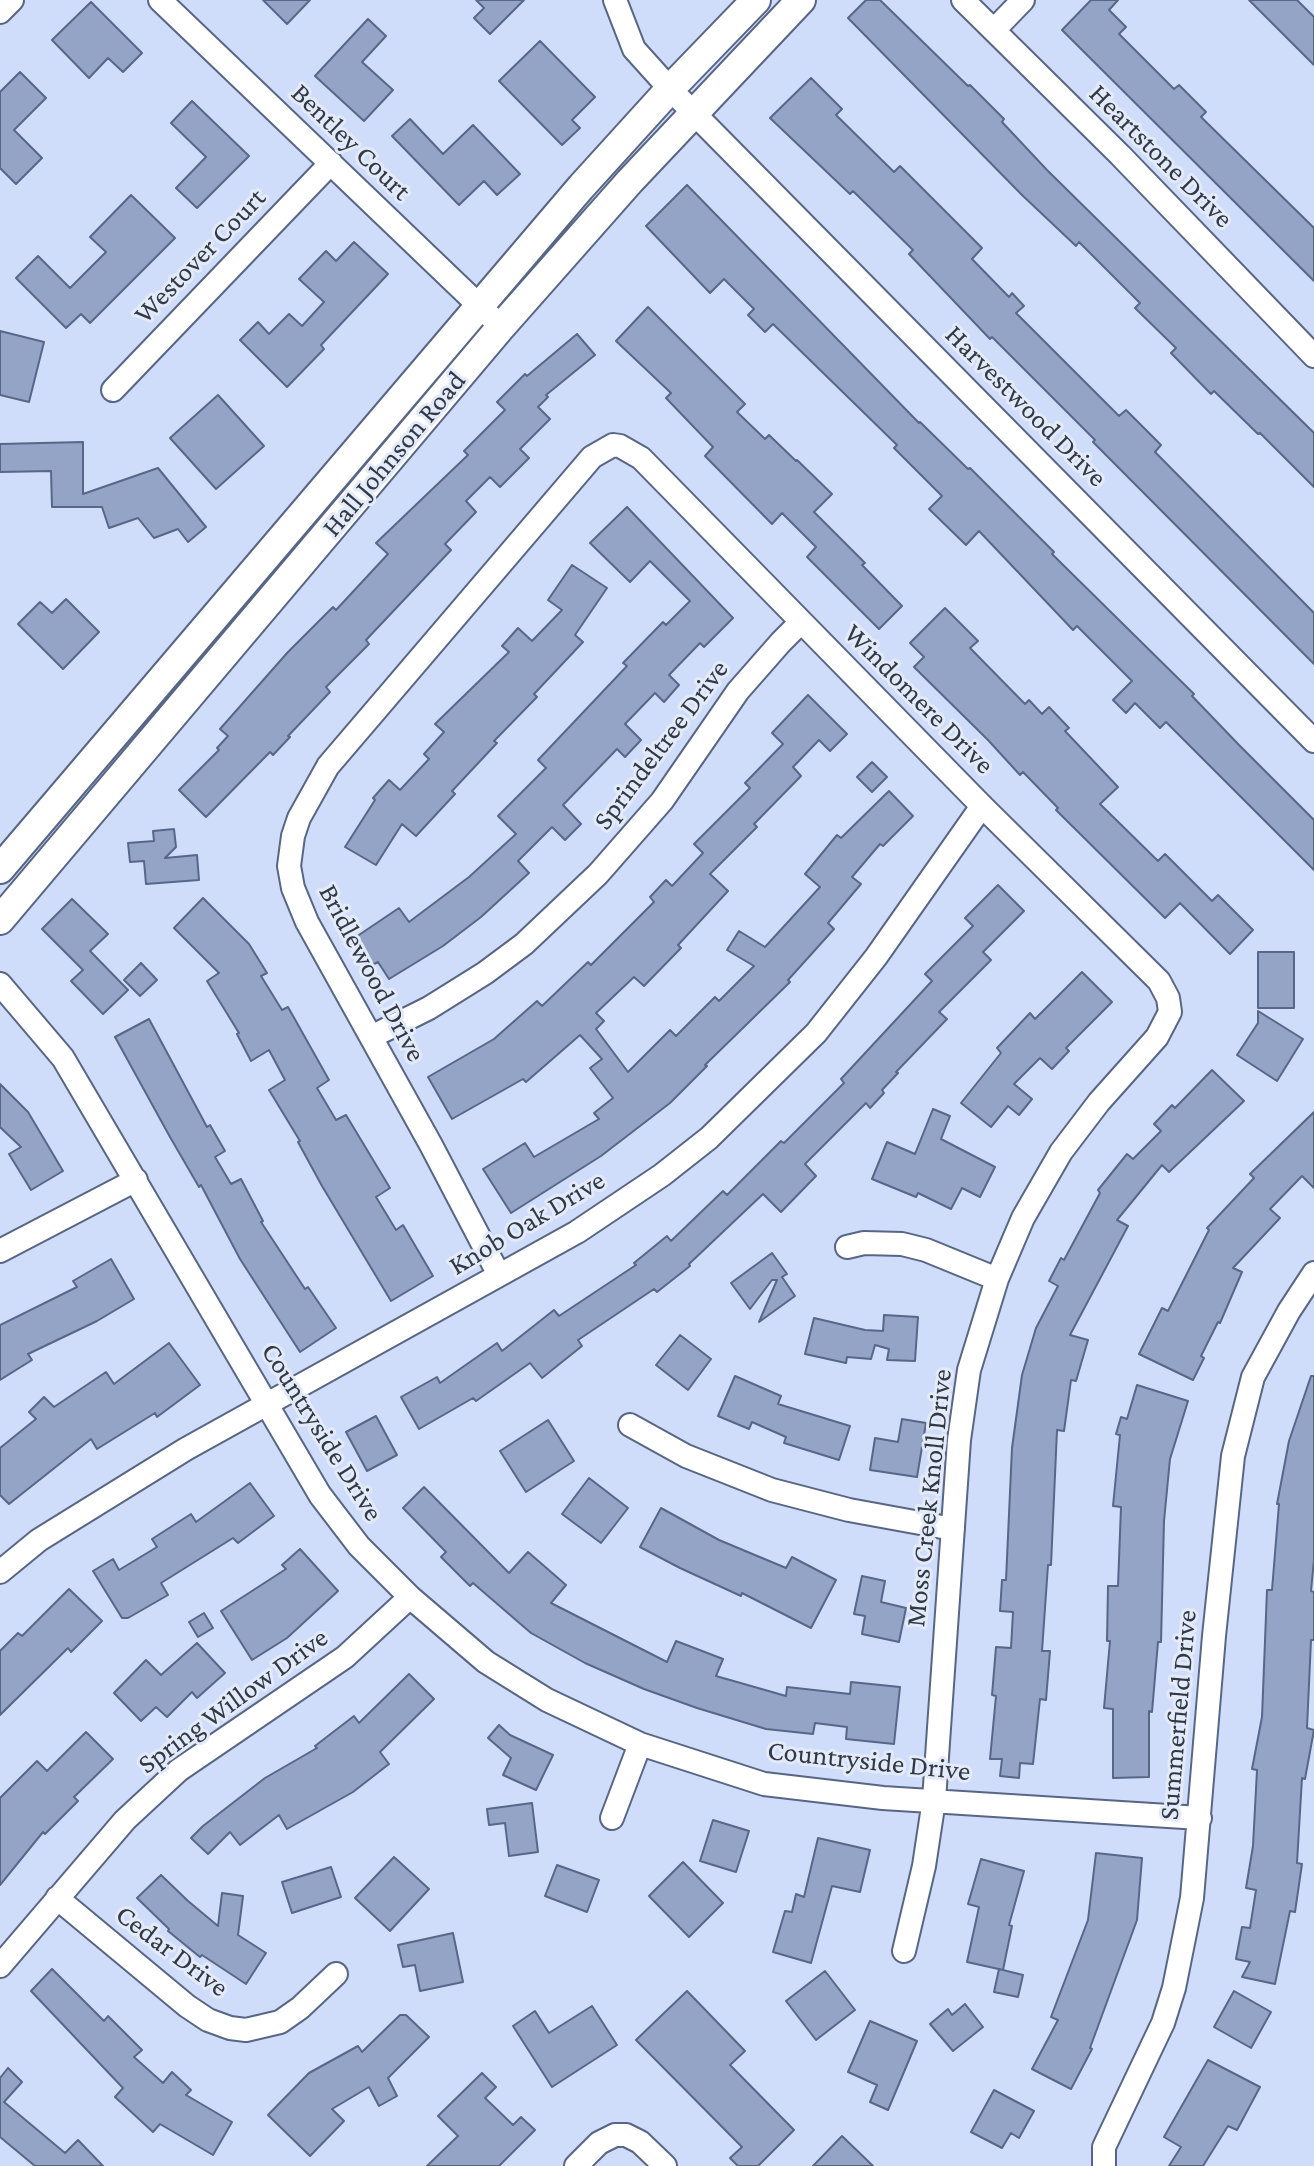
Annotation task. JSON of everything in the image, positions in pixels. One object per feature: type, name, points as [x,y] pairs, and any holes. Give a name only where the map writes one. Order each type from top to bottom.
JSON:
[{"type":"main road","name":"Hall Johnson Road","points":[[0,869],[581,187],[756,0]]},
{"type":"main road","name":"Hall Johnson Road","points":[[0,920],[501,327],[630,181],[801,0]]},
{"type":"street","points":[[0,12],[12,0]]},
{"type":"street","name":"Bentley Court","points":[[160,0],[501,327]]},
{"type":"street","name":"Harvestwood Drive","points":[[615,0],[634,49],[670,89],[1314,741]]},
{"type":"street","name":"Heartstone Drive","points":[[963,0],[1120,155],[1314,356]]},
{"type":"street","points":[[994,30],[1023,0]]},
{"type":"street","name":"Westover Court","points":[[113,390],[331,163]]},
{"type":"street","name":"Windomere Drive","points":[[601,450],[613,445],[620,446],[641,458],[982,806],[1159,981],[1168,998],[1168,1019]]},
{"type":"street","name":"Bridlewood Drive","points":[[499,1275],[307,922],[293,888],[289,866],[299,818],[328,766],[581,469],[601,450]]},
{"type":"street","name":"Sprindeltree Drive","points":[[371,1037],[429,1008],[485,973],[524,944],[598,874],[662,801],[738,691],[801,622]]},
{"type":"street","name":"Knob Oak Drive","points":[[0,1572],[39,1540],[186,1449],[577,1232],[662,1175],[709,1138],[816,1033],[868,968],[982,806]]},
{"type":"street","name":"Countryside Drive","points":[[0,984],[63,1058],[320,1495],[359,1546],[410,1597],[486,1662],[547,1700],[640,1744],[764,1784],[883,1798],[1200,1818]]},
{"type":"street","name":"Moss Creek Knoll Drive","points":[[904,1951],[924,1866],[934,1800],[959,1440],[969,1370],[997,1279],[1023,1218],[1061,1152],[1099,1102],[1157,1037],[1168,1019]]},
{"type":"street","points":[[0,1251],[136,1180]]},
{"type":"street","points":[[847,1247],[864,1243],[902,1244],[926,1250],[997,1279]]},
{"type":"street","name":"Summerfield Drive","points":[[1104,2165],[1104,2147],[1163,2023],[1174,1988],[1192,1898],[1233,1456],[1253,1377],[1314,1273]]},
{"type":"street","points":[[630,1425],[686,1456],[772,1490],[849,1510],[953,1529]]},
{"type":"street","name":"Spring Willow Drive","points":[[0,1966],[125,1820],[179,1770],[345,1657],[410,1597]]},
{"type":"street","points":[[612,1818],[640,1744]]},
{"type":"street","name":"Cedar Drive","points":[[57,1898],[187,2006],[208,2020],[230,2028],[246,2030],[280,2022],[336,1974]]},
{"type":"street","points":[[576,2166],[599,2143],[615,2135],[626,2135],[640,2142],[665,2166]]},
{"type":"building","points":[[263,0],[310,0],[287,24]]},
{"type":"building","points":[[476,0],[524,0],[490,34],[474,18],[484,8]]},
{"type":"building","points":[[866,0],[880,0],[970,85],[1047,170],[1314,433],[1314,487],[1214,391],[1211,394],[1171,353],[1176,348],[1135,308],[1140,303],[1079,242],[1076,246],[1022,195],[848,18]]},
{"type":"building","points":[[1091,0],[1118,0],[1109,10],[1126,27],[1119,34],[1174,89],[1179,85],[1206,112],[1201,117],[1314,228],[1314,281],[1062,30]]},
{"type":"building","points":[[1249,0],[1297,0],[1314,17],[1314,65]]},
{"type":"building","points":[[91,2],[142,53],[123,72],[108,58],[89,78],[52,40]]},
{"type":"building","points":[[368,19],[386,36],[362,62],[393,90],[364,121],[315,76]]},
{"type":"building","points":[[540,41],[595,97],[572,120],[580,128],[562,145],[499,81]]},
{"type":"building","points":[[20,72],[46,98],[14,130],[42,158],[16,184],[0,168],[0,92]]},
{"type":"building","points":[[811,78],[842,109],[836,115],[894,172],[900,166],[982,248],[972,259],[1009,297],[1012,293],[1024,306],[1016,313],[1119,416],[1126,410],[1161,445],[1155,452],[1314,613],[1314,664],[1093,442],[1095,440],[992,337],[990,339],[909,254],[913,250],[853,191],[850,194],[770,118]]},
{"type":"building","points":[[192,101],[249,156],[197,208],[176,188],[206,157],[171,123]]},
{"type":"building","points":[[410,119],[443,154],[473,125],[520,174],[497,195],[484,181],[459,205],[392,136]]},
{"type":"building","points":[[687,185],[919,423],[970,468],[1054,552],[1052,554],[1194,694],[1192,696],[1314,820],[1314,870],[1166,722],[1160,728],[1135,703],[1126,713],[1113,700],[1132,681],[1077,626],[1073,630],[979,531],[966,545],[929,509],[942,496],[894,448],[897,445],[773,324],[765,332],[748,315],[754,309],[724,279],[710,293],[646,226]]},
{"type":"building","points":[[131,195],[175,238],[90,323],[81,314],[66,328],[16,278],[38,256],[70,288],[106,252],[90,237]]},
{"type":"building","points":[[354,242],[388,274],[321,345],[324,349],[287,387],[240,340],[258,322],[269,334],[289,314],[302,326],[324,302],[299,279],[326,251],[336,261]]},
{"type":"building","points":[[648,307],[745,404],[737,412],[765,439],[769,435],[832,494],[814,512],[902,606],[879,629],[807,557],[816,547],[782,513],[772,524],[705,456],[713,447],[666,398],[671,393],[616,341]]},
{"type":"building","points":[[0,331],[44,342],[29,402],[0,395]]},
{"type":"building","points":[[577,334],[595,355],[546,395],[548,397],[538,407],[550,419],[520,449],[529,458],[500,487],[490,477],[466,501],[476,512],[445,544],[451,550],[366,640],[369,644],[326,687],[330,692],[290,737],[273,755],[270,752],[206,817],[179,790],[219,750],[217,748],[228,736],[220,729],[288,652],[333,607],[336,610],[388,554],[376,543],[468,455],[464,451],[505,410],[497,402],[525,374],[527,376]]},
{"type":"building","points":[[218,395],[264,446],[216,489],[170,438]]},
{"type":"building","points":[[83,442],[83,494],[158,468],[206,527],[188,542],[178,529],[154,538],[138,518],[109,528],[102,507],[52,507],[51,471],[0,472],[0,444]]},
{"type":"building","points":[[627,507],[733,618],[704,647],[700,643],[669,675],[679,685],[664,702],[655,693],[625,724],[641,740],[625,757],[617,749],[563,805],[581,824],[565,840],[552,827],[518,861],[529,873],[481,917],[443,946],[389,979],[378,962],[367,968],[350,941],[399,908],[409,922],[469,877],[516,834],[498,816],[546,768],[538,760],[627,666],[623,663],[663,622],[666,625],[690,601],[650,561],[630,582],[590,543]]},
{"type":"building","points":[[572,565],[607,588],[575,635],[583,642],[534,694],[537,697],[494,741],[497,743],[452,791],[455,794],[416,836],[402,824],[376,865],[345,847],[375,800],[373,798],[389,780],[400,790],[429,759],[424,754],[444,732],[435,724],[509,652],[502,646],[518,628],[532,641],[562,610],[548,600]]},
{"type":"building","points":[[66,599],[99,632],[63,669],[18,624],[40,602],[52,613]]},
{"type":"building","points":[[945,608],[978,641],[970,648],[1025,704],[1029,700],[1042,714],[1049,707],[1069,728],[1065,731],[1118,787],[1100,804],[1158,861],[1165,854],[1212,901],[1218,895],[1253,930],[1230,954],[1180,903],[1165,918],[1056,810],[1058,808],[1023,772],[1020,775],[914,667],[924,657],[910,643]]},
{"type":"building","points":[[808,695],[847,734],[830,751],[819,740],[793,767],[801,776],[754,824],[757,827],[710,874],[728,891],[678,945],[681,948],[644,986],[634,977],[596,1013],[604,1021],[596,1029],[628,1072],[670,1030],[676,1036],[715,997],[719,1001],[754,966],[727,950],[739,931],[765,947],[820,887],[805,874],[837,835],[841,838],[889,791],[913,816],[883,846],[880,844],[852,877],[861,884],[828,923],[834,929],[788,980],[790,982],[670,1103],[601,1156],[511,1213],[483,1169],[525,1143],[534,1157],[599,1119],[594,1113],[613,1098],[590,1068],[602,1059],[580,1035],[526,1082],[523,1079],[452,1119],[428,1077],[494,1039],[537,1001],[542,1006],[588,962],[591,965],[654,902],[650,897],[666,880],[672,886],[703,853],[694,844],[750,788],[745,783],[783,744],[772,733]]},
{"type":"building","points":[[872,762],[887,777],[872,792],[857,777]]},
{"type":"building","points":[[174,829],[176,847],[165,858],[197,855],[199,880],[146,884],[144,861],[130,862],[128,843],[154,841],[153,831]]},
{"type":"building","points":[[998,885],[1024,911],[983,952],[991,960],[939,1012],[947,1019],[896,1072],[882,1090],[884,1093],[870,1108],[866,1103],[805,1164],[816,1176],[781,1212],[763,1194],[690,1266],[657,1292],[654,1289],[578,1340],[582,1346],[542,1378],[530,1363],[476,1401],[473,1398],[419,1429],[401,1397],[437,1377],[440,1383],[497,1343],[502,1351],[554,1310],[559,1316],[636,1265],[634,1263],[667,1236],[671,1241],[723,1191],[727,1195],[781,1141],[784,1143],[844,1083],[841,1079],[932,981],[925,974],[973,926],[965,918]]},
{"type":"building","points":[[203,898],[249,944],[267,973],[261,976],[282,1010],[288,1007],[329,1080],[317,1088],[336,1120],[346,1115],[390,1188],[376,1197],[396,1230],[403,1225],[433,1276],[391,1301],[269,1090],[285,1080],[269,1050],[251,1061],[239,1033],[207,981],[219,973],[174,928]]},
{"type":"building","points":[[72,899],[108,934],[90,951],[128,990],[103,1014],[71,981],[83,970],[42,929]]},
{"type":"building","points":[[1258,952],[1294,952],[1294,1008],[1258,1008]]},
{"type":"building","points":[[141,963],[157,980],[140,996],[124,980]]},
{"type":"building","points":[[1082,972],[1112,1002],[1066,1048],[1069,1051],[1052,1069],[1040,1058],[1014,1084],[1032,1099],[1019,1115],[1008,1106],[991,1127],[961,1103],[1001,1053],[997,1048],[1030,1013],[1035,1019]]},
{"type":"building","points":[[1258,1011],[1303,1039],[1277,1081],[1237,1055],[1258,1023]]},
{"type":"building","points":[[149,1019],[207,1127],[210,1125],[225,1151],[215,1157],[231,1184],[241,1179],[261,1222],[305,1289],[308,1287],[336,1328],[300,1352],[240,1259],[115,1037]]},
{"type":"building","points":[[1212,1070],[1244,1101],[1169,1172],[1162,1165],[1117,1220],[1128,1226],[1070,1335],[1088,1340],[1076,1381],[1071,1380],[1064,1431],[1057,1430],[1051,1565],[1048,1565],[1042,1651],[1050,1651],[1046,1700],[1040,1699],[1033,1764],[1020,1763],[1019,1778],[1000,1776],[1002,1759],[990,1759],[996,1696],[992,1695],[996,1647],[1011,1648],[1013,1612],[1000,1611],[1002,1580],[1006,1580],[1012,1448],[1022,1375],[1036,1328],[1058,1286],[1049,1281],[1061,1258],[1064,1260],[1100,1193],[1098,1190],[1127,1154],[1133,1159],[1161,1131],[1154,1124],[1172,1105],[1175,1108]]},
{"type":"building","points":[[0,1084],[28,1112],[63,1171],[31,1190],[9,1154],[21,1147],[0,1127]]},
{"type":"building","points":[[933,1109],[950,1116],[941,1139],[995,1167],[980,1197],[962,1188],[951,1209],[918,1193],[916,1197],[872,1179],[887,1142],[915,1154]]},
{"type":"building","points":[[1314,1112],[1314,1188],[1302,1176],[1270,1209],[1280,1218],[1233,1268],[1242,1272],[1220,1323],[1201,1356],[1204,1358],[1193,1380],[1139,1354],[1162,1308],[1168,1311],[1209,1230],[1207,1228],[1254,1178],[1250,1174]]},
{"type":"building","points":[[772,1253],[787,1274],[782,1277],[795,1296],[759,1322],[777,1280],[772,1280],[750,1309],[731,1283]]},
{"type":"building","points":[[111,1259],[134,1299],[97,1321],[28,1354],[32,1360],[0,1380],[0,1325],[77,1287],[73,1281]]},
{"type":"building","points":[[884,1315],[918,1317],[915,1361],[887,1360],[889,1349],[875,1345],[871,1359],[847,1357],[846,1363],[805,1354],[814,1318],[883,1331]]},
{"type":"building","points":[[680,1335],[711,1359],[688,1390],[656,1365]]},
{"type":"building","points":[[169,1343],[200,1385],[157,1417],[155,1413],[97,1449],[91,1439],[9,1504],[0,1495],[0,1448],[36,1419],[29,1412],[44,1397],[54,1407],[106,1372],[114,1384]]},
{"type":"building","points":[[735,1376],[781,1396],[778,1404],[850,1426],[839,1460],[784,1443],[786,1437],[752,1422],[749,1429],[718,1416]]},
{"type":"building","points":[[1311,1376],[1314,1376],[1314,1560],[1311,1591],[1314,1592],[1314,1640],[1311,1640],[1307,1728],[1314,1730],[1305,1779],[1302,1778],[1297,1863],[1302,1864],[1295,1912],[1290,1911],[1275,1984],[1242,1977],[1250,1962],[1236,1959],[1242,1927],[1250,1928],[1256,1890],[1246,1888],[1253,1846],[1257,1770],[1252,1769],[1262,1717],[1267,1590],[1272,1590],[1277,1504],[1289,1441]]},
{"type":"building","points":[[1137,1385],[1188,1401],[1170,1459],[1164,1521],[1161,1642],[1158,1642],[1152,1712],[1149,1711],[1149,1777],[1113,1778],[1113,1709],[1104,1708],[1110,1641],[1107,1641],[1108,1586],[1118,1586],[1121,1507],[1113,1506],[1120,1435],[1116,1434],[1121,1417],[1127,1419]]},
{"type":"building","points":[[376,1416],[397,1455],[367,1471],[346,1432]]},
{"type":"building","points":[[902,1419],[926,1423],[917,1477],[870,1470],[875,1438],[898,1442]]},
{"type":"building","points":[[548,1420],[574,1461],[526,1492],[500,1451]]},
{"type":"building","points":[[589,1478],[628,1508],[601,1543],[562,1514]]},
{"type":"building","points":[[250,1483],[274,1516],[238,1543],[233,1538],[161,1583],[168,1595],[128,1618],[122,1618],[93,1571],[113,1559],[119,1570],[157,1547],[152,1539],[191,1514],[196,1522]]},
{"type":"building","points":[[424,1487],[509,1573],[528,1552],[566,1585],[551,1603],[667,1662],[676,1641],[723,1659],[716,1676],[786,1696],[787,1687],[850,1694],[851,1682],[900,1687],[894,1744],[846,1739],[847,1727],[815,1723],[813,1734],[766,1729],[644,1689],[585,1663],[531,1633],[473,1583],[470,1586],[441,1557],[446,1552],[403,1508]]},
{"type":"building","points":[[661,1508],[719,1540],[786,1568],[792,1557],[836,1580],[811,1628],[640,1547]]},
{"type":"building","points":[[300,1549],[338,1591],[287,1638],[252,1660],[221,1611],[286,1569],[282,1565]]},
{"type":"building","points":[[862,1576],[885,1581],[881,1602],[906,1608],[899,1642],[862,1634],[865,1616],[854,1614]]},
{"type":"building","points":[[69,1589],[102,1621],[71,1652],[68,1648],[0,1715],[0,1651],[18,1633],[22,1636]]},
{"type":"building","points":[[204,1613],[213,1628],[198,1637],[189,1622]]},
{"type":"building","points":[[197,1643],[225,1673],[197,1698],[192,1692],[167,1717],[156,1707],[141,1721],[114,1693],[146,1660],[161,1675]]},
{"type":"building","points":[[409,1674],[434,1699],[380,1752],[389,1764],[353,1792],[287,1829],[279,1815],[240,1845],[230,1832],[208,1854],[191,1838],[265,1778],[317,1748],[315,1746],[354,1716],[359,1723]]},
{"type":"building","points":[[499,1725],[510,1735],[553,1755],[536,1790],[503,1775],[511,1758],[488,1738]]},
{"type":"building","points":[[86,1732],[113,1759],[74,1797],[78,1801],[45,1834],[43,1832],[0,1885],[0,1798],[37,1761],[47,1771]]},
{"type":"building","points":[[532,1803],[538,1852],[509,1856],[505,1823],[489,1825],[487,1809]]},
{"type":"building","points":[[713,1820],[749,1831],[736,1872],[700,1861]]},
{"type":"building","points":[[818,1838],[870,1850],[860,1892],[832,1886],[811,1963],[773,1952],[785,1911],[792,1912],[796,1894],[804,1897]]},
{"type":"building","points":[[1096,1853],[1142,1858],[1137,1920],[1092,2049],[1071,2089],[1032,2069],[1058,2020],[1051,2017],[1088,1920]]},
{"type":"building","points":[[394,1857],[429,1889],[390,1931],[355,1898]]},
{"type":"building","points":[[981,1859],[1024,1871],[1009,1925],[1012,1926],[1003,1970],[967,1962],[979,1907],[968,1904]]},
{"type":"building","points":[[683,1862],[723,1903],[689,1937],[649,1896]]},
{"type":"building","points":[[557,1865],[599,1880],[587,1912],[545,1896]]},
{"type":"building","points":[[331,1867],[341,1897],[292,1913],[282,1882]]},
{"type":"building","points":[[161,1875],[218,1926],[222,1893],[243,1896],[238,1935],[266,1953],[246,1984],[202,1955],[200,1957],[168,1931],[137,1898]]},
{"type":"building","points":[[453,1933],[463,1982],[420,1991],[415,1965],[403,1967],[398,1945]]},
{"type":"building","points":[[52,1969],[104,2021],[108,2016],[142,2050],[134,2057],[163,2083],[172,2072],[191,2090],[186,2095],[232,2122],[213,2155],[160,2124],[153,2132],[115,2097],[123,2088],[31,1991]]},
{"type":"building","points":[[999,1969],[1023,1975],[1018,1997],[994,1992]]},
{"type":"building","points":[[825,1971],[855,2010],[816,2040],[786,2001]]},
{"type":"building","points":[[687,1991],[745,2051],[730,2065],[794,2130],[758,2166],[738,2166],[730,2158],[742,2147],[636,2040]]},
{"type":"building","points":[[1234,1991],[1271,2012],[1251,2048],[1214,2027]]},
{"type":"building","points":[[965,2004],[983,2027],[953,2051],[930,2024],[948,2009],[952,2015]]},
{"type":"building","points":[[592,2006],[617,2045],[552,2087],[513,2026],[535,2011],[549,2033]]},
{"type":"building","points":[[400,2015],[406,2015],[429,2037],[388,2078],[397,2096],[379,2106],[369,2087],[332,2109],[344,2121],[310,2156],[268,2115],[309,2073],[358,2046],[362,2052]]},
{"type":"building","points":[[870,2021],[917,2041],[888,2110],[870,2102],[877,2085],[848,2072]]},
{"type":"building","points":[[1208,2060],[1260,2087],[1237,2130],[1228,2126],[1203,2166],[1169,2166],[1181,2147],[1164,2137]]},
{"type":"building","points":[[8,2068],[22,2082],[4,2102],[65,2153],[78,2140],[103,2166],[35,2166],[0,2137],[0,2078]]},
{"type":"building","points":[[482,2073],[496,2087],[485,2098],[513,2125],[521,2117],[535,2130],[499,2166],[427,2166],[458,2136],[438,2116]]},
{"type":"building","points":[[994,2090],[1034,2111],[1019,2138],[1011,2133],[1002,2148],[971,2132]]},
{"type":"building","points":[[842,2136],[873,2166],[813,2166]]}]
